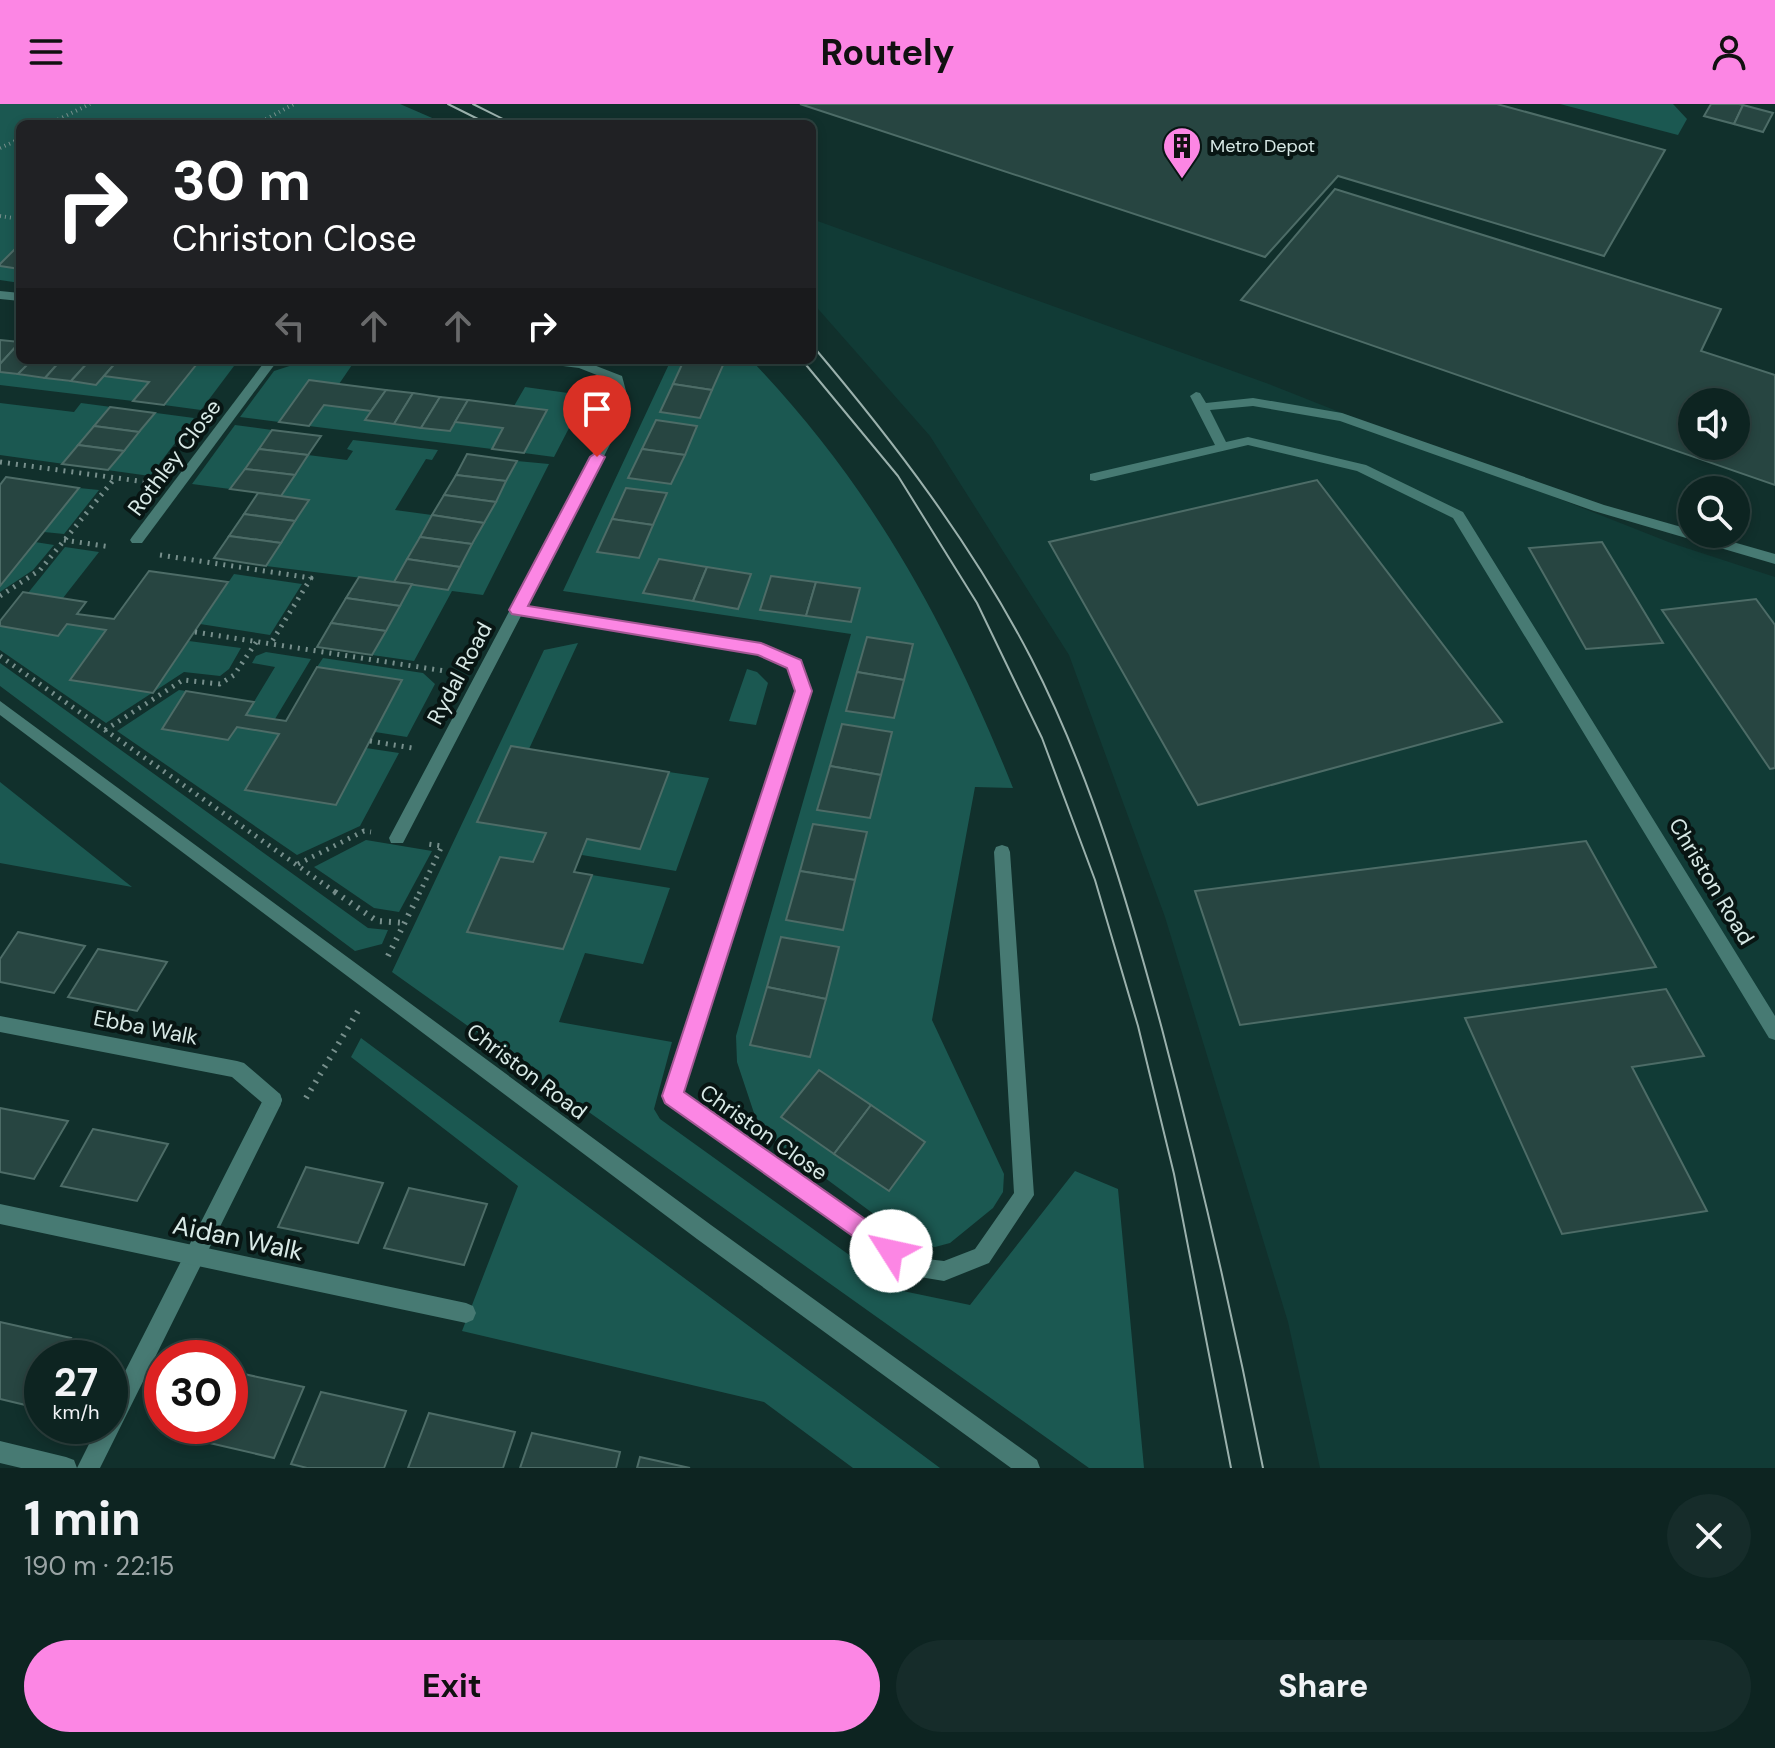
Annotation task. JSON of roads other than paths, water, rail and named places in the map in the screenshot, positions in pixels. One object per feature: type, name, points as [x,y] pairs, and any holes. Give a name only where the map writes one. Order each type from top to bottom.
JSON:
[{"type":"street","name":"Rothley Close","points":[[137,540],[269,364]]},
{"type":"street","name":"Rydal Road","points":[[397,838],[624,406],[618,379],[581,364]]},
{"type":"street","points":[[1222,446],[1199,401],[1253,402],[1342,417],[1599,508],[1775,559]]},
{"type":"street","name":"Christon Road","points":[[1095,477],[1248,441],[1361,468],[1458,515],[1775,1032]]},
{"type":"street","name":"Christon Close","points":[[517,610],[761,649],[795,664],[803,691],[672,1096],[915,1268],[944,1271],[982,1256],[1024,1195],[1002,852]]},
{"type":"street","name":"Christon Road","points":[[0,707],[372,986],[1029,1468]]},
{"type":"street","name":"Ebba Walk","points":[[0,1024],[237,1069],[273,1100],[195,1255]]},
{"type":"street","name":"Aidan Walk","points":[[0,1214],[466,1313]]},
{"type":"street","points":[[128,1389],[195,1255]]},
{"type":"street","points":[[88,1468],[100,1444]]},
{"type":"street","points":[[0,1452],[66,1468]]},
{"type":"tram line","points":[[448,104],[480,120]]},
{"type":"tram line","points":[[473,104],[505,120]]},
{"type":"tram line","points":[[816,350],[873,419],[957,534],[1031,658],[1072,748],[1106,840],[1162,1029],[1216,1248],[1263,1468]]},
{"type":"tram line","points":[[805,364],[898,476],[977,603],[1042,738],[1095,880],[1138,1026],[1174,1174],[1231,1468]]},
{"type":"place","name":"Metro Depot","points":[[1182,180]]}]
